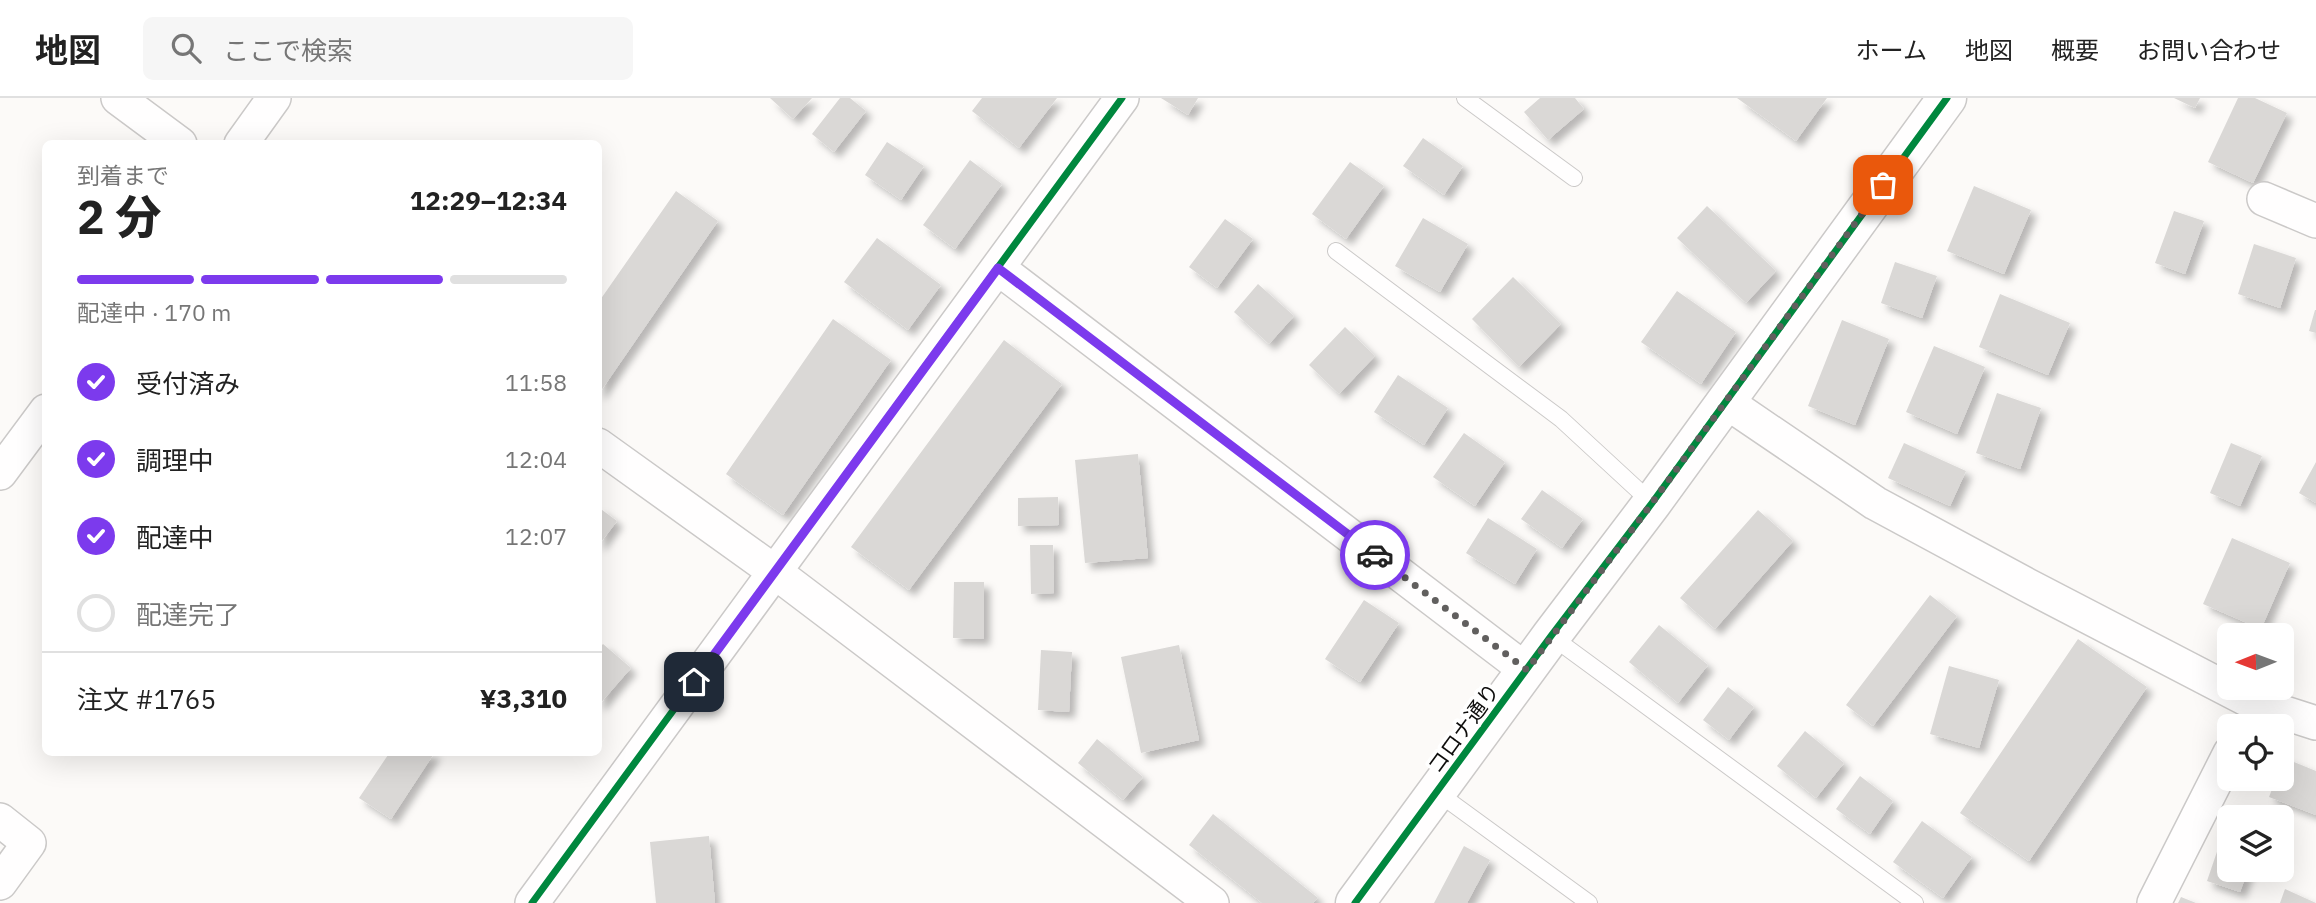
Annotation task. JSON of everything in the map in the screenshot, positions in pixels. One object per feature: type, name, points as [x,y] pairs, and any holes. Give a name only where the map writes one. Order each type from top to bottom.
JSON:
[{"type":"street","points":[[118,98],[175,140]]},
{"type":"street","points":[[244,140],[274,98]]},
{"type":"street","points":[[532,903],[1122,98]]},
{"type":"street","name":"コロナ通り","points":[[1355,903],[1652,503],[1947,98]]},
{"type":"street","points":[[2264,199],[2316,221]]},
{"type":"street","points":[[998,268],[1527,670]]},
{"type":"street","points":[[1725,401],[1875,503],[2027,585],[2247,714]]},
{"type":"street","points":[[0,473],[40,428]]},
{"type":"street","points":[[602,448],[775,572],[1212,903]]},
{"type":"street","points":[[2294,720],[2316,723]]},
{"type":"street","points":[[2154,903],[2217,778]]},
{"type":"street","points":[[0,820],[29,843],[0,883]]},
{"type":"lane","points":[[1465,98],[1574,178]]},
{"type":"lane","points":[[1336,251],[1561,419],[1652,503]]},
{"type":"lane","points":[[1551,636],[1915,903]]},
{"type":"lane","points":[[1438,793],[1589,903]]},
{"type":"building","points":[[770,98],[812,98],[793,119]]},
{"type":"building","points":[[840,98],[850,98],[866,111],[834,152],[812,134]]},
{"type":"building","points":[[982,98],[1057,98],[1019,148],[972,111]]},
{"type":"building","points":[[1161,98],[1198,98],[1188,115]]},
{"type":"building","points":[[1540,98],[1575,98],[1584,109],[1548,140],[1524,112]]},
{"type":"building","points":[[1737,98],[1827,98],[1796,141]]},
{"type":"building","points":[[2174,98],[2200,98],[2195,108]]},
{"type":"building","points":[[2238,98],[2255,98],[2287,113],[2253,183],[2208,162]]},
{"type":"building","points":[[1423,138],[1463,166],[1444,195],[1403,166]]},
{"type":"building","points":[[887,142],[924,166],[901,200],[865,175]]},
{"type":"building","points":[[970,160],[1002,184],[955,249],[923,225]]},
{"type":"building","points":[[1350,162],[1384,186],[1346,239],[1312,214]]},
{"type":"building","points":[[1974,186],[2031,210],[2004,274],[1947,251]]},
{"type":"building","points":[[676,191],[718,221],[602,389],[602,297]]},
{"type":"building","points":[[1707,206],[1776,271],[1746,303],[1677,238]]},
{"type":"building","points":[[2174,211],[2204,221],[2185,274],[2155,263]]},
{"type":"building","points":[[1423,218],[1468,244],[1440,292],[1395,266]]},
{"type":"building","points":[[1225,219],[1253,239],[1217,288],[1189,267]]},
{"type":"building","points":[[877,238],[941,285],[908,330],[844,282]]},
{"type":"building","points":[[2254,244],[2296,258],[2280,308],[2238,294]]},
{"type":"building","points":[[1895,262],[1937,276],[1922,318],[1881,303]]},
{"type":"building","points":[[1513,277],[1561,324],[1519,367],[1472,319]]},
{"type":"building","points":[[1258,284],[1294,316],[1269,344],[1234,312]]},
{"type":"building","points":[[1677,291],[1736,332],[1701,384],[1641,342]]},
{"type":"building","points":[[2000,294],[2070,323],[2048,375],[1979,347]]},
{"type":"building","points":[[2316,310],[2316,333],[2309,331]]},
{"type":"building","points":[[833,319],[891,360],[783,515],[726,474]]},
{"type":"building","points":[[1842,320],[1889,339],[1855,425],[1808,406]]},
{"type":"building","points":[[1345,327],[1375,356],[1339,394],[1309,365]]},
{"type":"building","points":[[1004,340],[1062,384],[909,590],[851,547]]},
{"type":"building","points":[[1934,346],[1985,367],[1957,434],[1906,412]]},
{"type":"building","points":[[1398,375],[1448,408],[1424,445],[1374,412]]},
{"type":"building","points":[[1997,393],[2041,408],[2020,469],[1976,453]]},
{"type":"building","points":[[1464,433],[1505,462],[1475,506],[1433,477]]},
{"type":"building","points":[[1904,443],[1966,471],[1950,506],[1888,478]]},
{"type":"building","points":[[2231,443],[2262,456],[2240,506],[2210,493]]},
{"type":"building","points":[[1138,454],[1148,558],[1085,563],[1075,460]]},
{"type":"building","points":[[2316,462],[2316,503],[2299,493]]},
{"type":"building","points":[[1542,490],[1583,519],[1562,548],[1521,519]]},
{"type":"building","points":[[1058,497],[1059,525],[1018,526],[1018,498]]},
{"type":"building","points":[[602,510],[617,521],[602,541]]},
{"type":"building","points":[[1758,510],[1793,541],[1715,629],[1680,598]]},
{"type":"building","points":[[1488,518],[1537,549],[1515,584],[1466,553]]},
{"type":"building","points":[[2232,538],[2290,563],[2264,623],[2247,623],[2203,604]]},
{"type":"building","points":[[1030,545],[1053,545],[1054,593],[1031,594]]},
{"type":"building","points":[[954,582],[984,582],[984,639],[953,638]]},
{"type":"building","points":[[1930,595],[1957,616],[1873,726],[1846,705]]},
{"type":"building","points":[[1364,600],[1399,623],[1360,682],[1325,659]]},
{"type":"building","points":[[1659,625],[1708,665],[1678,703],[1629,662]]},
{"type":"building","points":[[2078,639],[2147,687],[2029,861],[1960,813]]},
{"type":"building","points":[[602,645],[631,668],[602,701]]},
{"type":"building","points":[[1179,645],[1199,740],[1141,753],[1121,657]]},
{"type":"building","points":[[1041,650],[1072,652],[1069,712],[1038,710]]},
{"type":"building","points":[[1949,666],[1999,680],[1979,748],[1930,734]]},
{"type":"building","points":[[1728,687],[1754,707],[1729,740],[1703,720]]},
{"type":"building","points":[[1805,731],[1844,763],[1816,798],[1777,766]]},
{"type":"building","points":[[1097,739],[1143,777],[1123,800],[1078,763]]},
{"type":"building","points":[[387,756],[432,756],[391,819],[359,798]]},
{"type":"building","points":[[2294,762],[2316,771],[2316,815],[2269,797],[2271,791],[2294,791]]},
{"type":"building","points":[[1860,776],[1893,801],[1870,834],[1836,809]]},
{"type":"building","points":[[1213,814],[1318,898],[1313,903],[1262,903],[1189,845]]},
{"type":"building","points":[[1922,821],[1972,857],[1943,898],[1893,862]]},
{"type":"building","points":[[709,836],[715,903],[656,903],[650,842]]},
{"type":"building","points":[[1464,846],[1490,860],[1467,903],[1434,903]]},
{"type":"building","points":[[2217,852],[2217,882],[2244,882],[2240,892],[2207,881]]},
{"type":"building","points":[[2285,889],[2316,903],[2280,903]]},
{"type":"building","points":[[2181,897],[2196,903],[2178,903]]},
{"type":"cycle path","points":[[532,903],[1122,98]]},
{"type":"cycle path","points":[[1355,903],[1652,503],[1947,98]]},
{"type":"way so far","points":[[1375,555],[1527,670],[1883,185]]},
{"type":"route","points":[[694,682],[998,268],[1375,555]]}]
